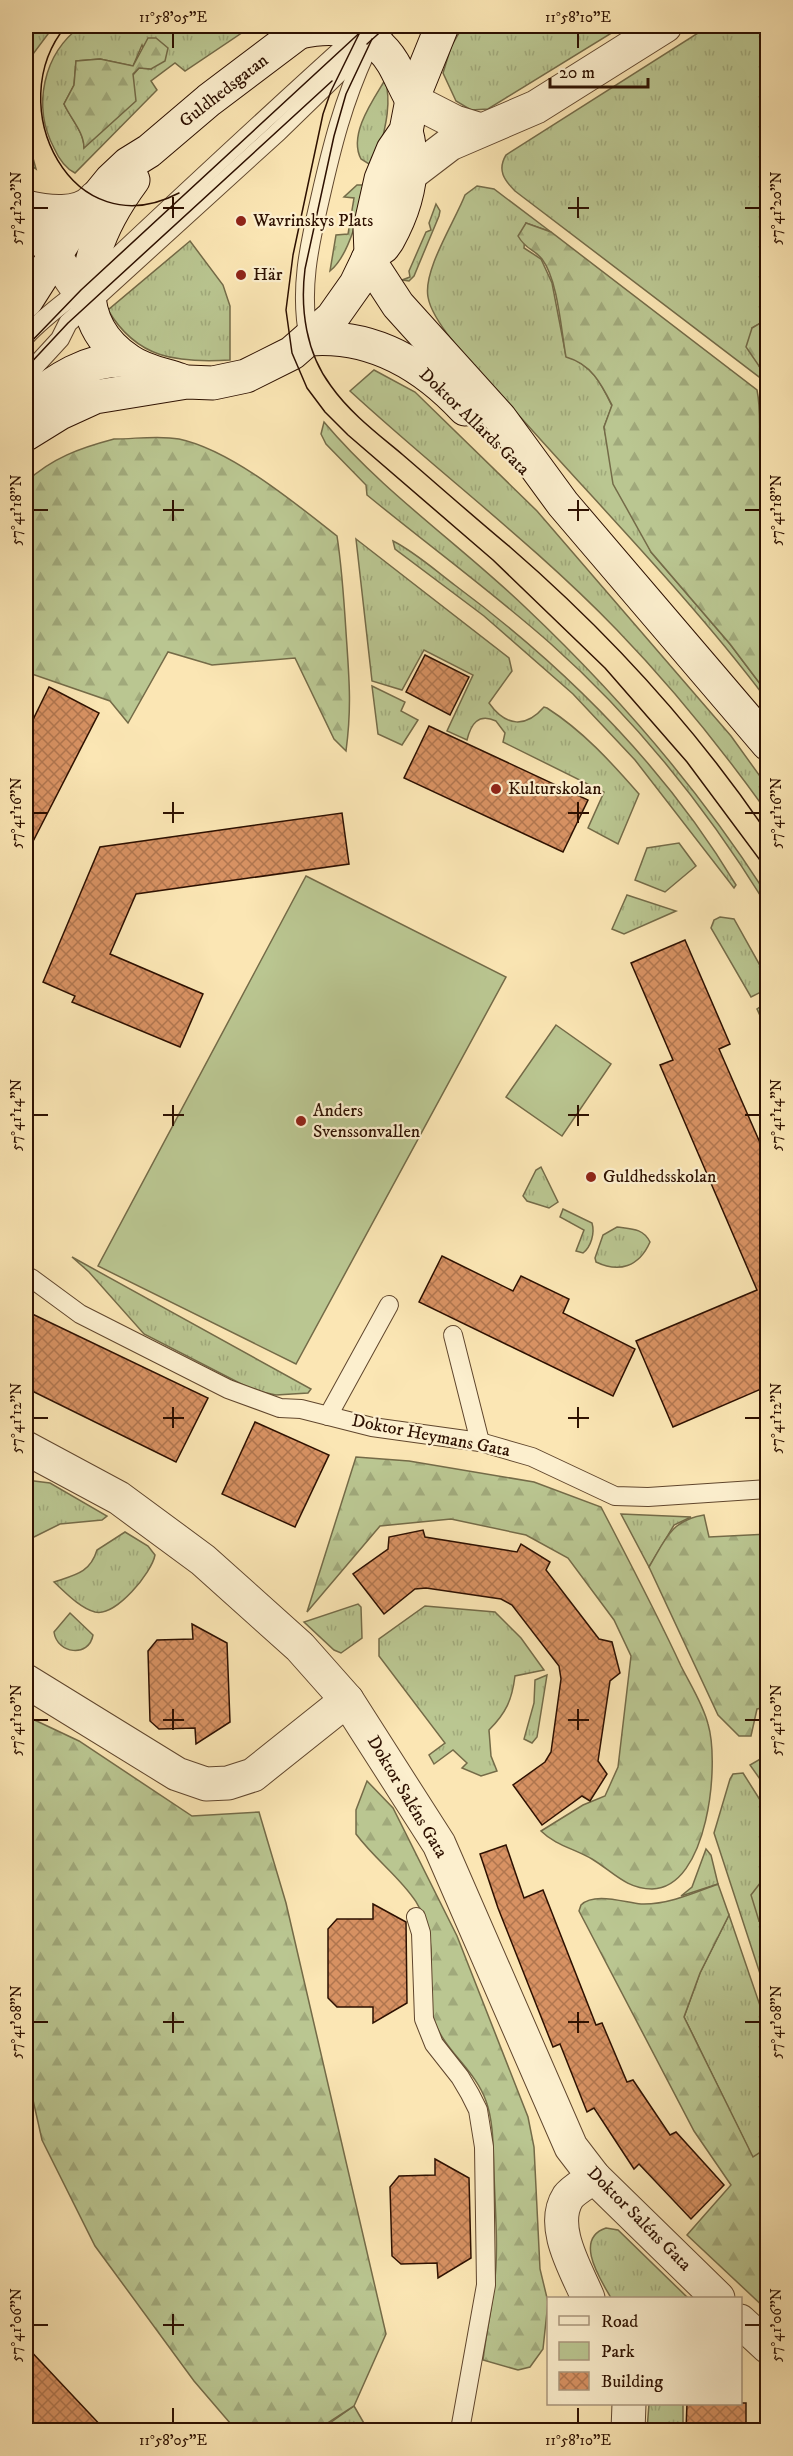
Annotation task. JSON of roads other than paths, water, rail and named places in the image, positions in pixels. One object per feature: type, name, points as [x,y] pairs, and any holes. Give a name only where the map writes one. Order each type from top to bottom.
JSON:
[{"type":"street","points":[[26,434],[60,413],[95,397],[187,382],[213,383],[246,376],[292,353],[332,318],[356,284],[370,256],[370,228],[381,179],[409,115],[442,26]]},
{"type":"street","points":[[411,172],[450,144],[536,107],[665,26]]},
{"type":"street","points":[[344,29],[392,61],[409,115],[411,172],[393,232],[383,247],[370,256]]},
{"type":"street","name":"Guldhedsgatan","points":[[26,299],[95,198],[128,164],[149,151],[209,100],[344,29]]},
{"type":"street","points":[[409,115],[455,122],[481,130]]},
{"type":"street","name":"Guldhedsgatan","points":[[86,293],[93,259],[108,219],[149,151]]},
{"type":"street","points":[[26,207],[50,211],[77,210],[95,198]]},
{"type":"street","points":[[26,207],[55,256],[86,293],[99,330],[127,360],[140,367],[187,382]]},
{"type":"street","name":"Doktor Allards Gata","points":[[370,256],[398,305],[500,418],[563,504],[768,744]]},
{"type":"street","name":"Doktor Allards Gata","points":[[309,339],[337,339],[365,343],[418,367],[462,407],[520,466],[563,504]]},
{"type":"street","points":[[26,405],[86,365],[109,359],[127,360]]},
{"type":"street","name":"Doktor Saléns Gata","points":[[26,1448],[119,1498],[203,1560],[287,1634],[347,1700],[439,1844],[571,2147],[594,2177],[717,2297]]},
{"type":"street","points":[[26,1681],[177,1774],[206,1784],[228,1783],[253,1775],[347,1700]]},
{"type":"street","points":[[588,2297],[563,2239],[563,2213],[568,2196],[594,2177]]},
{"type":"street","points":[[742,2322],[768,2347]]},
{"type":"street","points":[[628,2430],[629,2405]]},
{"type":"lane","points":[[26,376],[60,339],[86,293],[287,97],[344,29]]},
{"type":"lane","points":[[309,339],[304,289],[313,228],[339,117],[344,29]]},
{"type":"lane","points":[[26,336],[44,316],[86,293]]},
{"type":"lane","name":"Doktor Heymans Gata","points":[[31,1278],[80,1314],[228,1389],[280,1408],[301,1409],[372,1427],[480,1442],[532,1457],[615,1496],[648,1497],[768,1489]]},
{"type":"lane","points":[[328,1416],[389,1305]]},
{"type":"lane","points":[[453,1335],[480,1442]]},
{"type":"lane","points":[[416,1917],[421,1933],[424,2019],[434,2044],[460,2077],[478,2110],[484,2147],[486,2284],[460,2430]]},
{"type":"tram line","points":[[66,26],[48,58],[41,93],[45,128],[58,160],[79,186],[107,202],[141,205],[179,193]]},
{"type":"tram line","points":[[26,347],[81,290],[367,26]]},
{"type":"tram line","points":[[367,44],[387,26]]},
{"type":"tram line","points":[[360,32],[331,91],[323,114],[293,255],[286,310],[292,353],[307,388],[325,412],[348,435],[493,560],[605,668],[687,762],[768,871]]},
{"type":"tram line","points":[[372,39],[346,94],[334,136],[305,269],[304,315],[310,345],[322,373],[339,396],[374,431],[546,579],[615,647],[711,756],[768,834]]},
{"type":"tram line","points":[[26,368],[68,323],[332,81]]},
{"type":"place","name":"Wavrinskys Plats","points":[[241,221]]},
{"type":"place","name":"Här","points":[[241,275]]},
{"type":"place","name":"Kulturskolan","points":[[496,789]]},
{"type":"place","name":"Anders Svenssonvallen","points":[[301,1121]]},
{"type":"place","name":"Guldhedsskolan","points":[[591,1177]]}]
